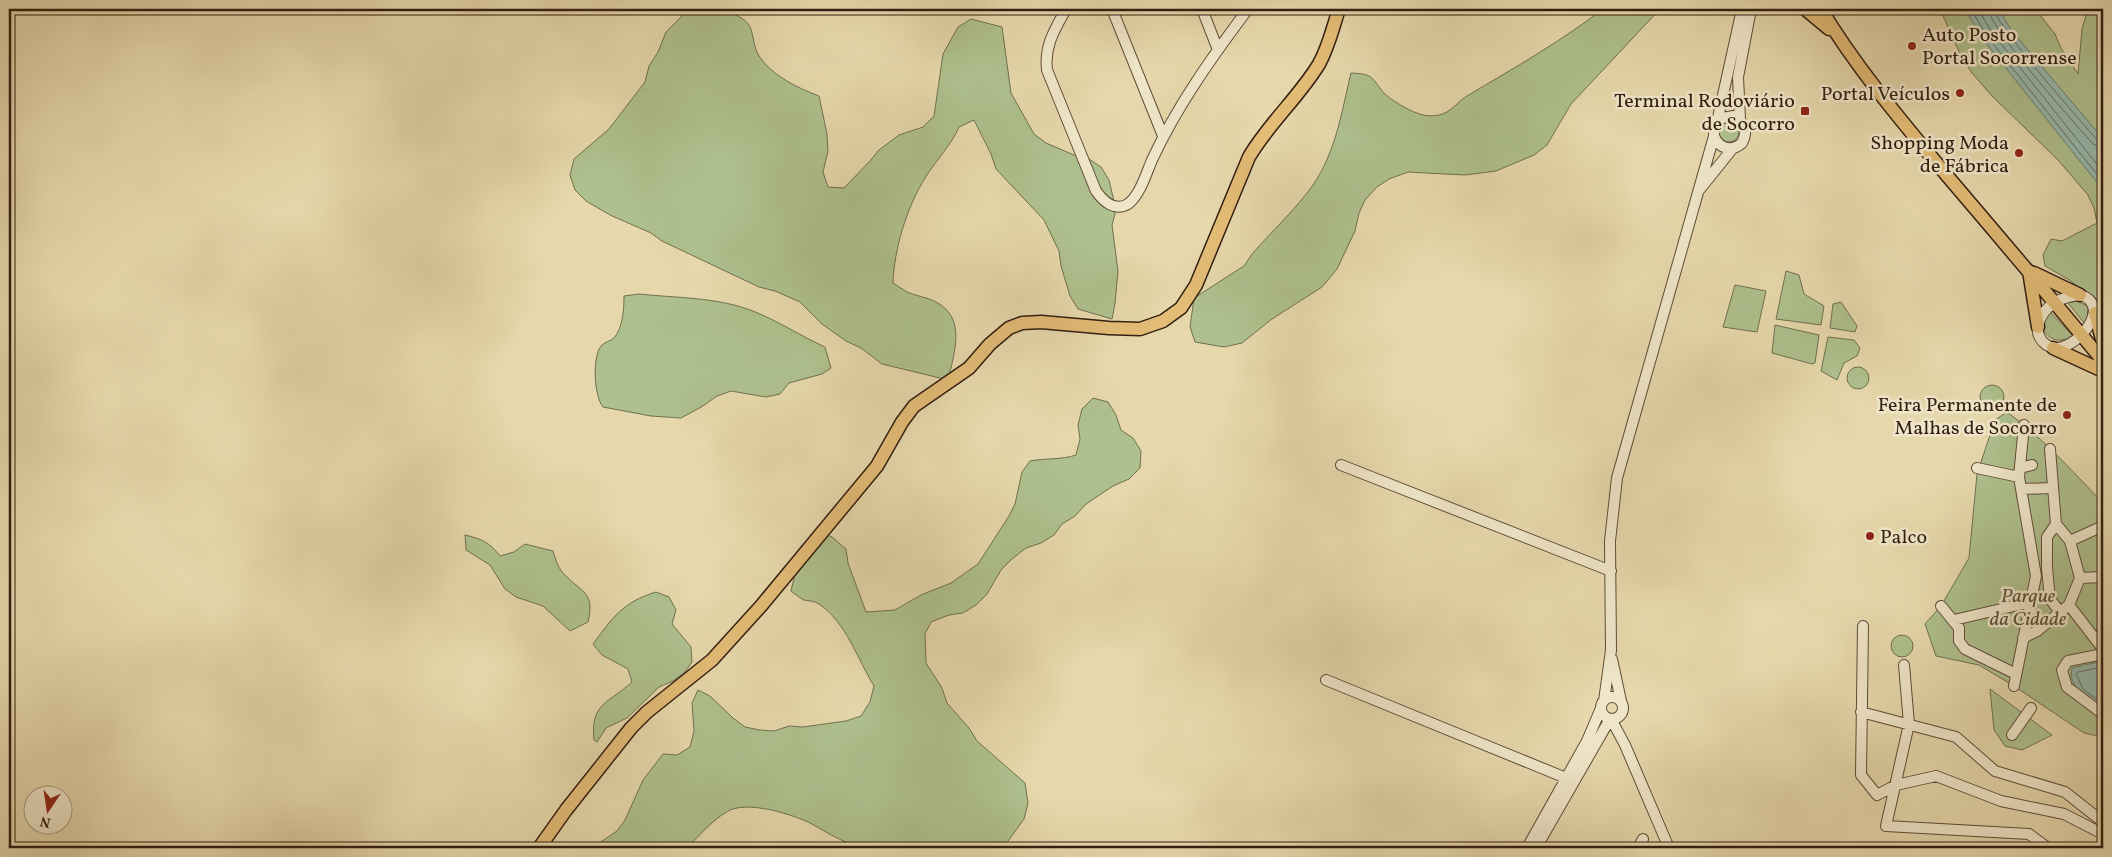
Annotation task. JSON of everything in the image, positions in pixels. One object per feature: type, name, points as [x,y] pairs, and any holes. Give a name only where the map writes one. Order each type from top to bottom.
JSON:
[{"type":"main road","points":[[539,848],[566,810],[631,728],[647,712],[712,660],[761,606],[877,466],[902,422],[914,406],[969,368],[990,344],[1015,325],[1041,322],[1140,329],[1163,321],[1181,308],[1196,285],[1249,157],[1259,140],[1310,78],[1329,42],[1338,9]]},
{"type":"main road","points":[[1805,9],[1836,35]]},
{"type":"main road","points":[[1821,9],[1836,35],[1916,139],[2103,361]]},
{"type":"main road","points":[[2029,271],[2080,295]]},
{"type":"main road","points":[[2029,271],[2038,327]]},
{"type":"main road","points":[[2095,313],[2103,343]]},
{"type":"main road","points":[[2053,348],[2103,370]]},
{"type":"street","points":[[1066,9],[1050,38],[1046,52],[1047,70],[1096,191],[1104,202],[1115,206],[1129,203],[1136,194],[1163,136],[1218,50],[1248,9]]},
{"type":"street","points":[[1112,9],[1163,136]]},
{"type":"street","points":[[1202,9],[1218,50]]},
{"type":"street","points":[[1527,848],[1587,741],[1602,704],[1611,650],[1611,531],[1616,478],[1714,136],[1713,131],[1717,122],[1742,9]]},
{"type":"street","points":[[1714,136],[1719,145],[1728,149],[1742,143],[1745,138],[1746,130],[1740,119],[1737,84],[1750,9]]},
{"type":"street","points":[[1717,122],[1728,116],[1740,119]]},
{"type":"street","points":[[1697,194],[1733,148]]},
{"type":"street","points":[[2080,295],[2091,302],[2095,313],[2083,336],[2065,346],[2053,348],[2041,339],[2038,327],[2042,315],[2055,302],[2080,295]]},
{"type":"street","points":[[2014,686],[2036,576],[2021,489],[2020,473],[2025,425],[2030,442]]},
{"type":"street","points":[[2023,638],[2037,631],[2069,605],[2080,578],[2070,540],[2056,524],[2050,449]]},
{"type":"street","points":[[1341,464],[1515,534],[1611,570]]},
{"type":"street","points":[[1977,468],[2020,473],[2032,465]]},
{"type":"street","points":[[2021,489],[2053,488]]},
{"type":"street","points":[[2056,524],[2047,537],[2050,599],[2060,612]]},
{"type":"street","points":[[2070,540],[2103,526]]},
{"type":"street","points":[[2080,578],[2103,577]]},
{"type":"street","points":[[1954,620],[2031,599],[2050,599]]},
{"type":"street","points":[[2069,605],[2103,649]]},
{"type":"street","points":[[1941,606],[1959,628],[1959,641],[1965,648],[2016,674]]},
{"type":"street","points":[[1863,626],[1861,775],[1877,795],[1896,785],[1936,776],[2001,801],[2064,814],[2103,834]]},
{"type":"street","points":[[1611,650],[1623,705],[1625,745]]},
{"type":"street","points":[[2103,654],[2068,662],[2062,670],[2067,687],[2103,714]]},
{"type":"street","points":[[1904,665],[1909,724],[1886,826],[2029,834],[2048,848]]},
{"type":"street","points":[[1326,680],[1566,778]]},
{"type":"street","points":[[1602,704],[1614,697],[1621,701]]},
{"type":"street","points":[[1602,704],[1603,715],[1610,719],[1625,745],[1669,848]]},
{"type":"street","points":[[2012,735],[2031,708]]},
{"type":"street","points":[[1610,719],[1617,718],[1622,712]]},
{"type":"street","points":[[1861,712],[1956,737],[1995,771],[2065,792],[2103,822]]},
{"type":"street","points":[[1536,848],[1610,719]]},
{"type":"green space","points":[[1603,9],[1660,9],[1571,104],[1547,145],[1534,155],[1496,171],[1465,175],[1408,172],[1389,179],[1377,187],[1365,200],[1359,213],[1355,231],[1337,269],[1322,287],[1272,319],[1242,343],[1224,347],[1195,342],[1190,327],[1194,298],[1244,266],[1252,254],[1307,194],[1321,172],[1333,145],[1351,73],[1369,76],[1387,96],[1410,110],[1424,115],[1440,115],[1447,112],[1467,96],[1553,44]]},
{"type":"green space","points":[[1940,9],[1964,9],[1978,26],[1993,9],[2035,9],[2055,34],[2061,48],[2078,74],[2082,29],[2088,9],[2103,9],[2103,333],[2085,293],[2071,281],[2045,266],[2043,255],[2051,239],[2062,241],[2097,223],[2094,208],[2088,195],[2058,160],[1992,96],[1972,73],[1961,56]]},
{"type":"green space","points":[[702,10],[729,13],[741,18],[750,27],[759,56],[771,70],[786,80],[819,96],[827,134],[828,151],[823,172],[828,187],[844,188],[879,150],[899,135],[923,127],[934,116],[943,54],[958,27],[971,19],[1002,27],[1011,93],[1034,134],[1046,143],[1089,159],[1101,167],[1109,180],[1116,210],[1112,225],[1118,271],[1112,319],[1078,309],[1070,296],[1061,266],[1059,251],[1044,220],[996,169],[991,154],[974,120],[959,127],[918,189],[907,215],[899,242],[894,270],[893,283],[907,292],[936,302],[946,309],[952,317],[956,337],[948,380],[882,364],[861,348],[846,341],[822,324],[800,302],[775,291],[759,287],[662,241],[651,233],[610,215],[586,201],[575,190],[570,175],[574,159],[609,129],[645,82],[649,66],[658,52],[666,32],[684,14]]},
{"type":"green space","points":[[1729,122],[1736,125],[1739,132],[1736,139],[1729,142],[1722,139],[1719,132],[1722,125]]},
{"type":"green space","points":[[1786,271],[1799,275],[1804,294],[1824,306],[1821,325],[1776,319]]},
{"type":"green space","points":[[1735,285],[1766,291],[1757,332],[1723,327]]},
{"type":"green space","points":[[639,294],[725,303],[753,311],[825,347],[831,368],[822,374],[789,383],[780,394],[766,397],[731,391],[717,396],[681,418],[651,416],[603,407],[598,395],[595,377],[598,352],[602,345],[617,334],[621,323],[624,296]]},
{"type":"green space","points":[[2077,301],[2087,306],[2089,314],[2085,324],[2068,303]]},
{"type":"green space","points":[[1841,302],[1857,326],[1855,332],[1830,328],[1833,304]]},
{"type":"green space","points":[[2049,311],[2074,337],[2056,340],[2042,329],[2043,320]]},
{"type":"green space","points":[[1775,325],[1819,335],[1815,363],[1812,364],[1772,353]]},
{"type":"green space","points":[[1828,337],[1854,340],[1860,348],[1857,356],[1844,363],[1837,380],[1821,371]]},
{"type":"green space","points":[[1858,367],[1866,370],[1869,378],[1866,386],[1858,389],[1850,386],[1847,378],[1850,370]]},
{"type":"green space","points":[[1992,385],[1997,386],[2003,392],[2003,402],[1997,408],[1992,409],[1987,408],[1981,402],[1980,397],[1981,392],[1987,386]]},
{"type":"green space","points":[[1093,398],[1108,402],[1116,415],[1121,430],[1133,438],[1141,451],[1140,468],[1129,479],[1113,486],[1086,504],[1075,516],[1062,524],[1054,535],[1041,543],[1026,548],[1012,559],[1001,570],[987,594],[976,605],[963,613],[949,615],[931,622],[925,634],[926,663],[942,688],[947,703],[969,728],[977,741],[1025,783],[1028,803],[1024,819],[1003,848],[867,848],[851,844],[792,816],[773,810],[745,807],[731,810],[724,814],[687,848],[592,848],[617,831],[625,820],[643,780],[663,754],[677,755],[690,747],[694,731],[692,703],[698,690],[710,696],[745,727],[760,730],[774,731],[789,726],[803,727],[846,721],[861,716],[870,702],[874,686],[851,642],[837,621],[828,612],[817,603],[804,600],[791,591],[799,557],[819,531],[832,537],[846,549],[848,563],[866,612],[895,610],[921,595],[951,583],[978,564],[1009,516],[1015,504],[1022,472],[1030,461],[1065,458],[1076,455],[1080,439],[1078,425],[1082,409]]},
{"type":"green space","name":"Parque da Cidade","points":[[2007,412],[2045,444],[2103,503],[2103,737],[2084,733],[1979,665],[1936,656],[1925,624],[1941,606],[1969,558],[1977,474],[1995,420]]},
{"type":"green space","points":[[465,535],[485,542],[500,556],[514,552],[525,544],[553,551],[561,570],[589,599],[590,612],[588,622],[570,631],[543,606],[516,597],[505,589],[490,565],[466,550]]},
{"type":"green space","points":[[656,592],[669,597],[676,610],[672,624],[691,647],[692,662],[684,673],[673,681],[659,687],[627,718],[606,728],[597,742],[594,740],[594,728],[598,711],[632,682],[628,669],[602,655],[593,644],[613,618],[627,606]]},
{"type":"green space","points":[[1902,635],[1910,638],[1913,646],[1910,654],[1902,657],[1894,654],[1891,646],[1894,638]]},
{"type":"green space","points":[[1990,689],[2052,735],[2022,750],[2005,746],[1994,730]]},
{"type":"water","points":[[1965,9],[1998,9],[2012,31],[2103,139],[2103,190],[1982,38]]},
{"type":"water","points":[[2103,662],[2103,709],[2080,693],[2071,675],[2072,668]]},
{"type":"place","name":"Auto Posto Portal Socorrense","points":[[1912,46]]},
{"type":"place","name":"Portal Veículos","points":[[1960,93]]},
{"type":"place","name":"Terminal Rodoviário de Socorro","points":[[1805,111]]},
{"type":"place","name":"Shopping Moda de Fábrica","points":[[2019,153]]},
{"type":"place","name":"Feira Permanente de Malhas de Socorro","points":[[2067,415]]},
{"type":"place","name":"Palco","points":[[1870,536]]}]
